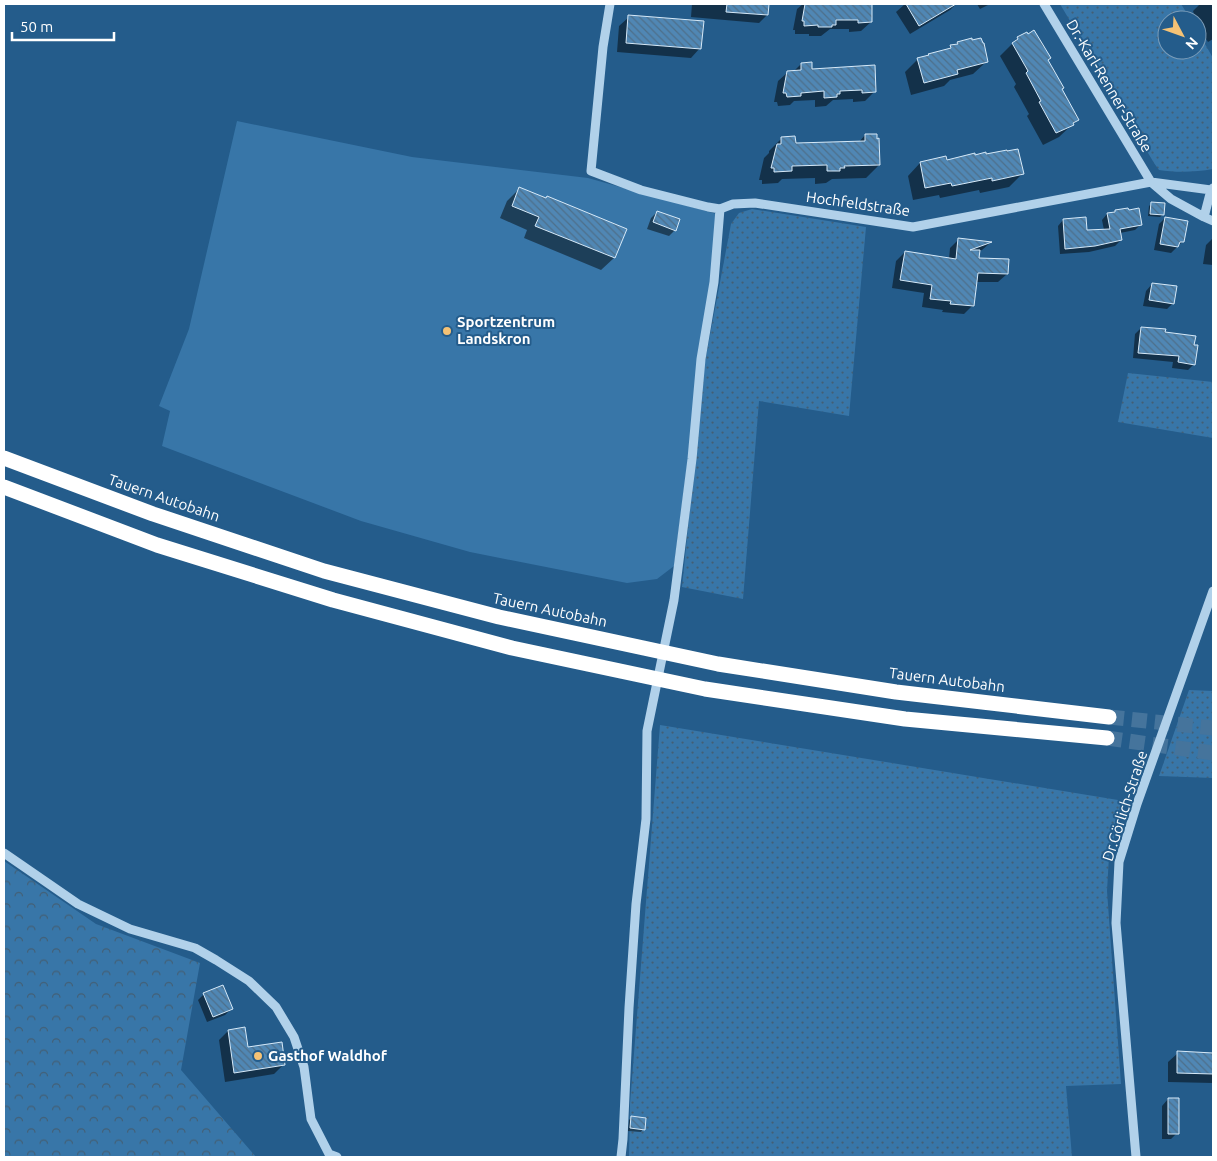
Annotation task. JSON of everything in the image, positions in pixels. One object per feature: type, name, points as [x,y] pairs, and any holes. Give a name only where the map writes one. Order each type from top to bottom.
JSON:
[{"type":"highway","name":"Tauern Autobahn","points":[[4,458],[153,514],[324,571],[499,618],[718,664],[896,692],[1109,717]]},
{"type":"highway","points":[[4,487],[157,545],[333,600],[512,648],[705,689],[896,718],[1107,738]]},
{"type":"street","name":"Hochfeldstraße","points":[[610,4],[603,47],[591,171],[641,190],[708,208],[720,209],[732,204],[756,203],[914,227],[1151,182],[1212,189]]},
{"type":"street","name":"Dr.-Karl-Renner-Straße","points":[[1044,4],[1151,182]]},
{"type":"street","points":[[1151,182],[1171,199],[1213,221]]},
{"type":"street","points":[[1204,217],[1212,189]]},
{"type":"street","points":[[621,1157],[628,1008],[635,913],[646,819],[647,731],[674,600],[692,459],[701,359],[714,282],[720,209]]},
{"type":"street","name":"Dr.Görlich-Straße","points":[[1136,1157],[1116,923],[1119,862],[1137,804],[1213,591]]},
{"type":"street","points":[[4,853],[78,904],[130,929],[195,948],[249,981],[276,1007],[294,1037],[304,1067],[311,1119],[332,1156]]},
{"type":"green space","points":[[1060,4],[1181,4],[1185,10],[1157,10],[1157,60],[1207,60],[1207,48],[1213,58],[1213,169],[1173,172],[1159,170]]},
{"type":"green space","name":"Sportzentrum Landskron","points":[[237,121],[412,157],[588,178],[720,215],[674,566],[657,579],[627,583],[470,552],[361,521],[162,446],[170,411],[159,406],[189,329]]},
{"type":"green space","points":[[752,209],[866,227],[849,416],[759,401],[743,599],[682,587],[704,367],[731,224],[739,213]]},
{"type":"green space","points":[[1128,373],[1213,382],[1213,438],[1118,422]]},
{"type":"green space","points":[[1189,690],[1213,691],[1213,778],[1159,776]]},
{"type":"green space","points":[[660,725],[1124,801],[1109,856],[1107,891],[1121,1084],[1066,1086],[1072,1157],[629,1157],[630,1104]]},
{"type":"green space","points":[[4,861],[96,924],[200,963],[181,1070],[256,1157],[4,1157]]},
{"type":"building","points":[[727,4],[769,4],[768,15],[726,12]]},
{"type":"building","points":[[805,4],[872,4],[872,22],[858,23],[858,20],[836,20],[836,25],[832,25],[832,27],[804,26],[804,21],[802,21]]},
{"type":"building","points":[[906,4],[956,4],[919,26]]},
{"type":"building","points":[[628,15],[704,21],[701,49],[626,43]]},
{"type":"building","points":[[1034,30],[1051,58],[1048,60],[1079,120],[1073,123],[1074,125],[1056,133],[1039,102],[1041,101],[1026,73],[1028,71],[1012,43],[1018,39],[1017,37]]},
{"type":"building","points":[[972,38],[972,40],[981,38],[988,62],[957,70],[958,74],[924,83],[917,58],[951,48],[950,45]]},
{"type":"building","points":[[812,62],[812,69],[875,65],[876,92],[862,93],[862,90],[840,91],[837,97],[824,98],[824,91],[801,93],[801,96],[787,97],[786,93],[783,93],[787,71],[801,70],[801,63]]},
{"type":"building","points":[[865,134],[877,134],[877,139],[879,138],[880,165],[844,166],[845,168],[840,168],[840,171],[827,171],[827,165],[792,166],[792,171],[774,172],[774,168],[771,168],[777,144],[781,144],[781,137],[795,136],[796,143],[865,141]]},
{"type":"building","points":[[1018,149],[1024,174],[992,181],[992,178],[952,186],[951,183],[925,188],[920,162],[946,156],[947,160],[975,153],[975,155],[986,152],[986,154]]},
{"type":"building","points":[[519,187],[546,198],[547,196],[627,229],[615,258],[535,226],[539,217],[512,206]]},
{"type":"building","points":[[1151,202],[1165,203],[1164,215],[1150,214]]},
{"type":"building","points":[[1128,208],[1129,210],[1139,208],[1142,225],[1120,229],[1122,240],[1095,246],[1065,249],[1063,219],[1086,217],[1087,230],[1110,229],[1107,213]]},
{"type":"building","points":[[657,211],[680,219],[676,231],[653,222]]},
{"type":"building","points":[[1165,217],[1188,221],[1184,242],[1180,242],[1178,247],[1160,244]]},
{"type":"building","points":[[958,238],[992,242],[970,250],[980,250],[979,258],[1009,259],[1008,274],[978,273],[974,306],[950,304],[951,301],[930,299],[932,285],[900,280],[905,251],[956,259]]},
{"type":"building","points":[[1152,283],[1177,286],[1174,304],[1149,300]]},
{"type":"building","points":[[1141,327],[1166,329],[1165,332],[1196,336],[1194,345],[1198,345],[1195,365],[1178,362],[1179,356],[1138,353]]},
{"type":"building","points":[[223,985],[233,1009],[213,1017],[203,993]]},
{"type":"building","name":"Gasthof Waldhof","points":[[245,1027],[248,1047],[282,1042],[285,1065],[234,1073],[228,1030]]},
{"type":"building","points":[[1177,1051],[1213,1053],[1213,1074],[1177,1073]]},
{"type":"building","points":[[1168,1098],[1179,1098],[1179,1134],[1168,1134]]},
{"type":"building","points":[[631,1116],[646,1118],[645,1130],[630,1128]]},
{"type":"tunnel","points":[[1109,717],[1213,728]]},
{"type":"tunnel","points":[[1107,738],[1213,753]]},
{"type":"place","name":"Sportzentrum Landskron","points":[[447,331]]},
{"type":"place","name":"Gasthof Waldhof","points":[[258,1056]]}]
